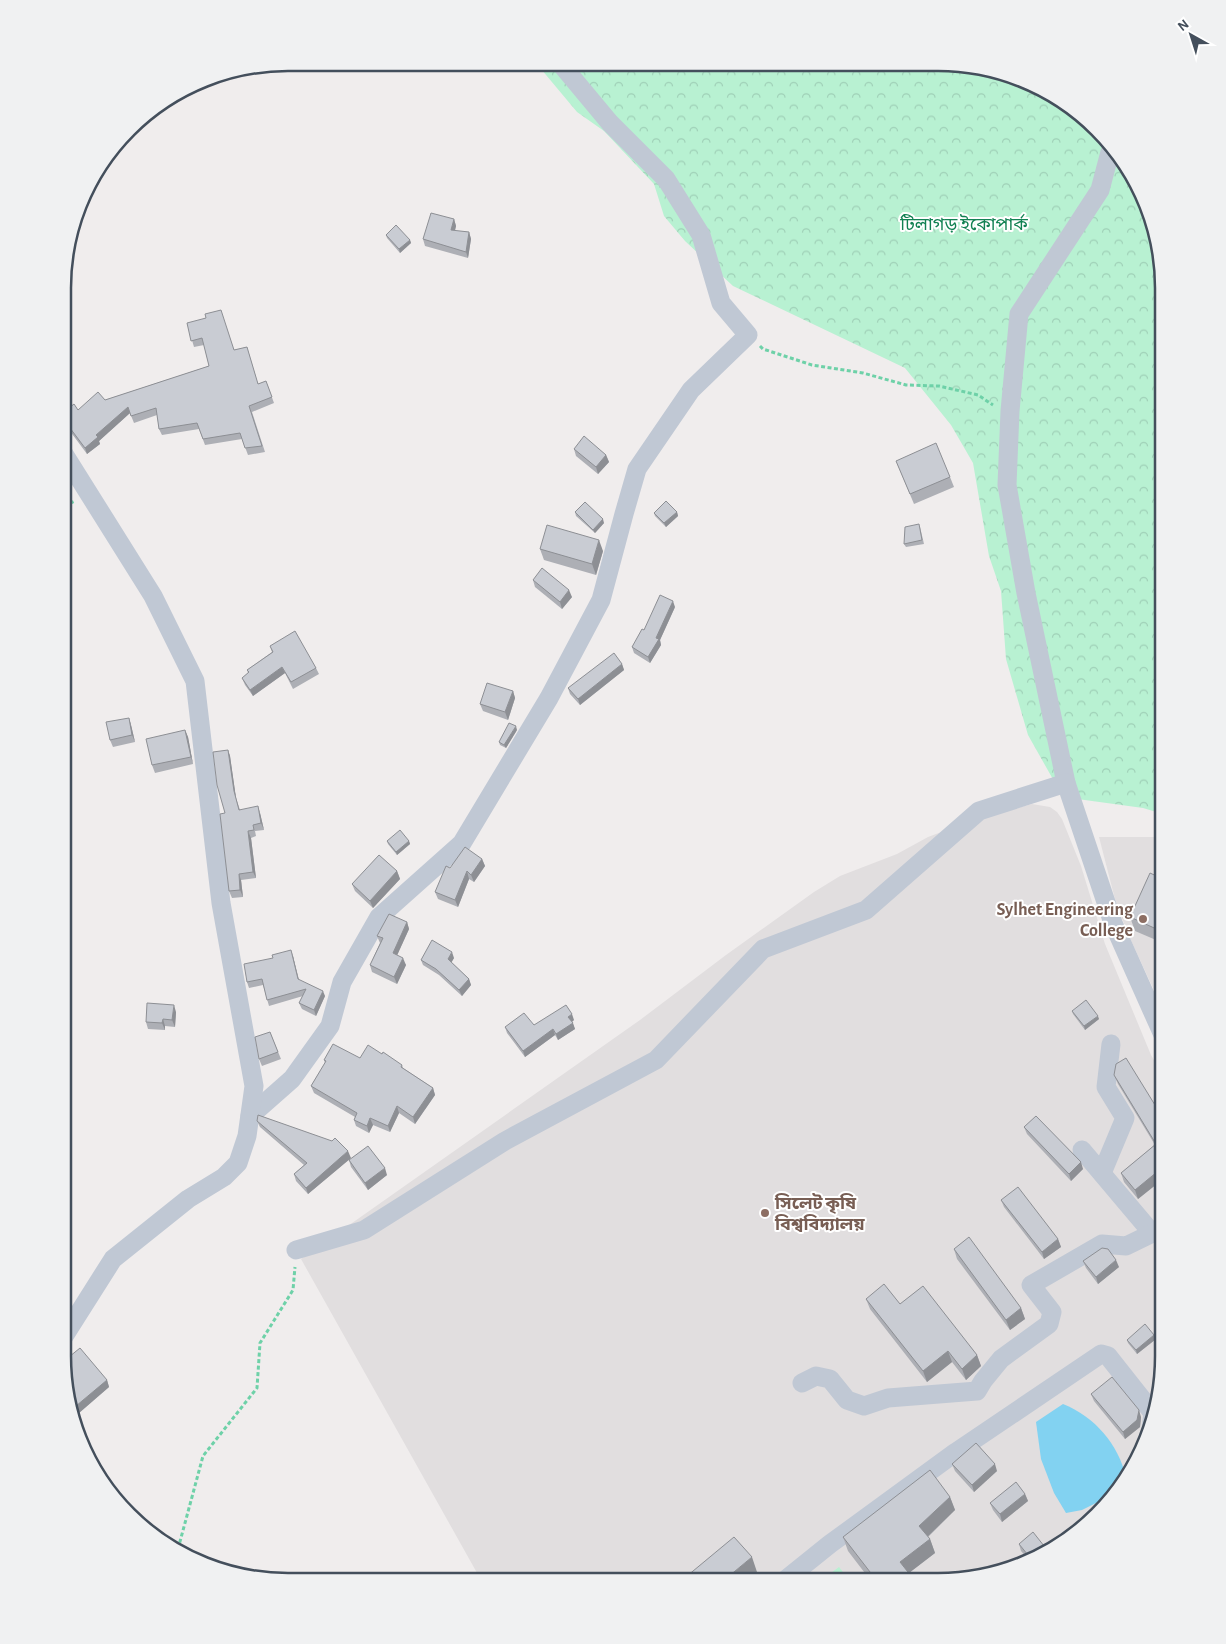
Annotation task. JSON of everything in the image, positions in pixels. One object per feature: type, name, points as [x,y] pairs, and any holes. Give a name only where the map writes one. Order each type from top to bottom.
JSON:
[{"type":"street","points":[[250,1116],[292,1079],[330,1026],[342,982],[379,917],[462,843],[549,698],[602,600],[637,469],[691,390],[748,335],[721,303],[701,236],[666,179],[610,123],[567,71]]},
{"type":"street","points":[[1109,155],[1100,190],[1020,314],[1010,418],[1007,486],[1026,593],[1066,783],[1113,923],[1155,1017]]},
{"type":"street","points":[[71,465],[153,596],[195,681],[220,903],[254,1086],[247,1136],[238,1163],[224,1177],[188,1199],[113,1259],[71,1324]]},
{"type":"street","points":[[296,1250],[364,1230],[505,1141],[656,1060],[763,949],[866,910],[979,811],[1066,783]]},
{"type":"street","points":[[1102,1174],[1125,1118],[1106,1087],[1111,1044]]},
{"type":"street","points":[[1082,1150],[1102,1174],[1155,1227]]},
{"type":"street","points":[[802,1383],[816,1376],[830,1379],[847,1400],[864,1406],[888,1398],[978,1392],[983,1380],[1001,1359],[1049,1324],[1052,1312],[1031,1285],[1102,1244],[1126,1246],[1155,1232]]},
{"type":"street","points":[[794,1573],[830,1544],[956,1452],[1101,1354],[1108,1356],[1148,1408]]},
{"type":"path","points":[[748,335],[763,349],[812,365],[863,373],[906,385],[939,386],[978,395],[1010,418]]},
{"type":"path","points":[[179,1544],[203,1456],[257,1388],[260,1343],[293,1290],[296,1250]]},
{"type":"shaded area","name":"সিলেট কৃষি বিশ্ববিদ্যালয়","points":[[1032,804],[1050,807],[1057,812],[1062,819],[1081,866],[1105,944],[1155,1062],[1155,1356],[1153,1384],[1143,1426],[1126,1464],[1101,1499],[1070,1528],[1046,1544],[1021,1556],[980,1569],[938,1573],[477,1573],[301,1259],[640,1020],[814,892],[840,876],[897,854],[928,837],[971,821]]},
{"type":"shaded area","name":"Sylhet Engineering College","points":[[1099,837],[1155,837],[1155,993],[1129,936],[1116,903]]},
{"type":"green space","name":"টিলাগড় ইকোপার্ক","points":[[543,71],[938,71],[980,75],[1021,88],[1046,100],[1070,116],[1101,145],[1126,180],[1138,205],[1151,246],[1153,260],[1155,288],[1155,812],[1143,808],[1063,797],[1028,735],[1006,659],[1001,591],[989,556],[973,463],[951,425],[905,368],[733,286],[685,241],[664,216],[654,184],[604,131],[577,112]]},
{"type":"green space","points":[[839,1567],[844,1573],[831,1573]]},
{"type":"water","points":[[1063,1404],[1085,1416],[1104,1433],[1123,1468],[1098,1502],[1082,1510],[1066,1513],[1054,1493],[1041,1459],[1036,1422]]},
{"type":"building","points":[[431,213],[454,219],[451,230],[469,232],[466,252],[423,239]]},
{"type":"building","points":[[396,225],[410,240],[399,249],[386,235]]},
{"type":"building","points":[[221,310],[234,350],[247,347],[258,384],[266,381],[272,397],[249,406],[262,446],[245,448],[240,433],[203,439],[197,423],[159,429],[156,408],[131,416],[128,407],[96,435],[98,437],[85,448],[71,429],[71,406],[74,404],[78,410],[98,392],[105,400],[209,366],[202,338],[191,341],[187,323],[206,318],[205,314]]},
{"type":"building","points":[[584,436],[606,455],[596,467],[574,449]]},
{"type":"building","points":[[936,443],[950,477],[910,494],[896,461]]},
{"type":"building","points":[[666,501],[677,512],[664,523],[654,513]]},
{"type":"building","points":[[585,502],[603,519],[593,530],[575,512]]},
{"type":"building","points":[[919,524],[922,540],[904,544],[905,527]]},
{"type":"building","points":[[547,525],[599,540],[592,564],[540,549]]},
{"type":"building","points":[[542,568],[569,590],[560,602],[533,580]]},
{"type":"building","points":[[660,595],[673,601],[656,638],[659,639],[648,657],[632,647],[642,629],[644,630]]},
{"type":"building","points":[[295,631],[316,668],[291,682],[282,667],[250,690],[242,678],[249,672],[247,670],[273,652],[270,646]]},
{"type":"building","points":[[614,653],[622,664],[578,699],[568,688]]},
{"type":"building","points":[[487,683],[513,691],[505,712],[480,704]]},
{"type":"building","points":[[129,718],[132,735],[110,740],[106,722]]},
{"type":"building","points":[[509,723],[516,726],[504,745],[499,742]]},
{"type":"building","points":[[185,730],[191,757],[152,765],[146,739]]},
{"type":"building","points":[[228,750],[239,810],[258,806],[261,823],[253,825],[254,830],[248,831],[253,872],[239,874],[240,890],[229,891],[220,814],[225,813],[217,785],[213,752]]},
{"type":"building","points":[[400,830],[409,841],[396,852],[387,841]]},
{"type":"building","points":[[465,847],[482,859],[471,875],[467,871],[455,900],[435,892],[446,866],[450,868]]},
{"type":"building","points":[[379,855],[397,871],[370,901],[352,884]]},
{"type":"building","points":[[1150,873],[1155,875],[1155,928],[1130,917]]},
{"type":"building","points":[[389,914],[407,922],[393,953],[403,958],[394,977],[370,965],[383,938],[377,936]]},
{"type":"building","points":[[432,940],[452,952],[448,959],[469,979],[459,990],[436,969],[421,960]]},
{"type":"building","points":[[291,950],[298,979],[323,991],[314,1010],[299,1003],[306,989],[267,1000],[262,979],[247,982],[244,964],[273,958],[272,955]]},
{"type":"building","points":[[1086,1000],[1098,1016],[1084,1026],[1072,1011]]},
{"type":"building","points":[[147,1003],[174,1005],[172,1020],[163,1019],[162,1023],[146,1022]]},
{"type":"building","points":[[566,1005],[572,1014],[568,1017],[573,1023],[556,1034],[553,1029],[523,1051],[505,1027],[524,1013],[534,1025]]},
{"type":"building","points":[[270,1032],[278,1052],[259,1059],[255,1037]]},
{"type":"building","points":[[333,1044],[360,1058],[368,1045],[382,1054],[383,1052],[402,1065],[401,1067],[433,1088],[413,1117],[397,1106],[388,1126],[370,1118],[367,1126],[354,1120],[357,1113],[311,1086],[326,1061],[324,1060]]},
{"type":"building","points":[[1126,1058],[1155,1105],[1155,1142],[1114,1075],[1116,1064]]},
{"type":"building","points":[[258,1115],[332,1141],[335,1138],[348,1151],[306,1188],[294,1174],[307,1163],[257,1121]]},
{"type":"building","points":[[1036,1116],[1081,1162],[1069,1174],[1024,1127]]},
{"type":"building","points":[[1155,1145],[1155,1174],[1135,1190],[1121,1173]]},
{"type":"building","points":[[368,1146],[385,1168],[365,1183],[349,1160]]},
{"type":"building","points":[[1018,1187],[1058,1239],[1042,1252],[1001,1200]]},
{"type":"building","points":[[969,1237],[1021,1308],[1006,1320],[954,1249]]},
{"type":"building","points":[[1102,1248],[1108,1249],[1116,1260],[1096,1277],[1083,1261]]},
{"type":"building","points":[[884,1284],[900,1304],[923,1286],[977,1355],[962,1369],[948,1351],[923,1371],[866,1299]]},
{"type":"building","points":[[1145,1324],[1154,1335],[1136,1350],[1127,1340]]},
{"type":"building","points":[[80,1348],[107,1380],[77,1405],[73,1384],[71,1355]]},
{"type":"building","points":[[1112,1377],[1139,1410],[1137,1420],[1123,1432],[1091,1394]]},
{"type":"building","points":[[976,1443],[995,1464],[972,1485],[952,1464]]},
{"type":"building","points":[[930,1470],[950,1497],[919,1526],[930,1539],[900,1562],[909,1573],[871,1573],[843,1537]]},
{"type":"building","points":[[1016,1482],[1025,1494],[1000,1514],[990,1503]]},
{"type":"building","points":[[1033,1532],[1043,1545],[1027,1553],[1019,1544]]},
{"type":"building","points":[[734,1537],[752,1557],[733,1573],[691,1573]]},
{"type":"place","name":"Sylhet Engineering College","points":[[1143,919]]},
{"type":"place","name":"সিলেট কৃষি বিশ্ববিদ্যালয়","points":[[765,1213]]}]
